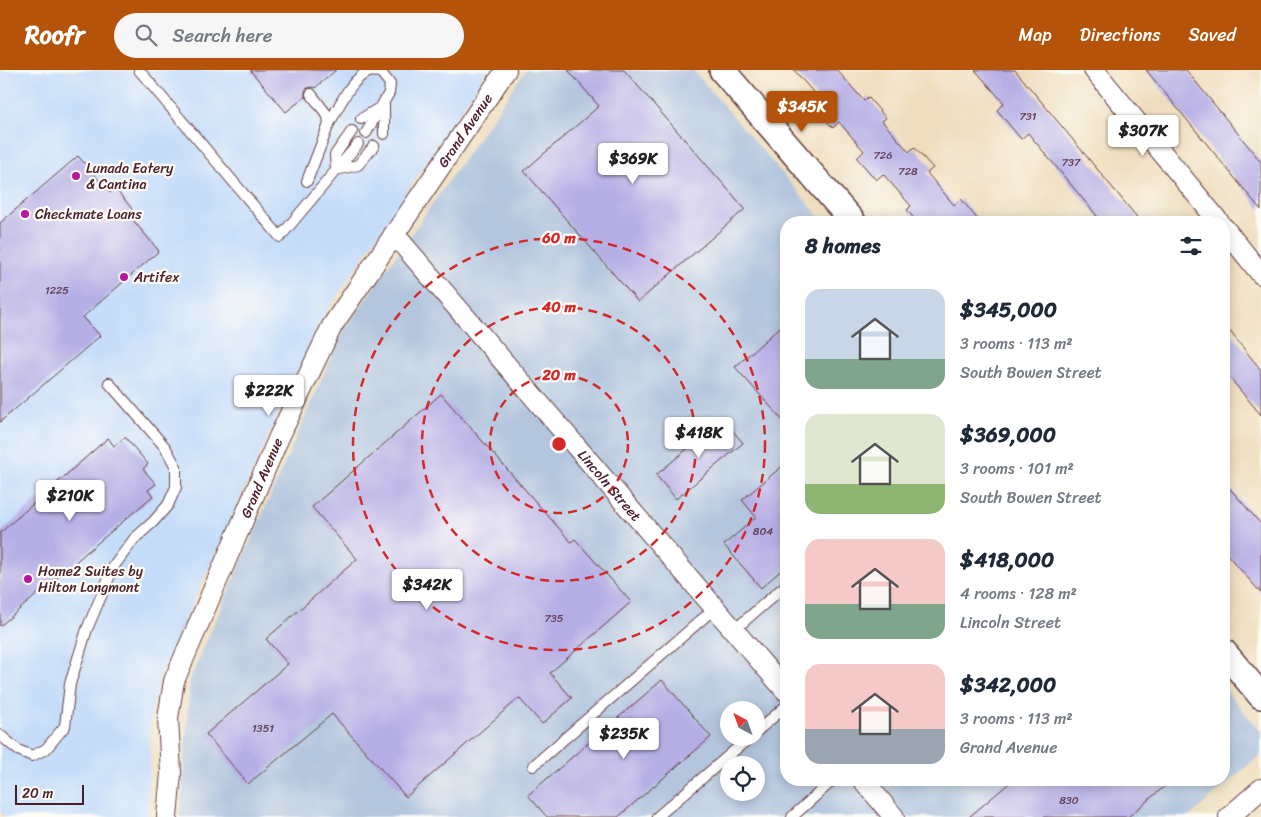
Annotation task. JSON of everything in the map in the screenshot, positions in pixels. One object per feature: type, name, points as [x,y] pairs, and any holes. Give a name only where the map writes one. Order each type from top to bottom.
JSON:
[{"type":"street","name":"Grand Avenue","points":[[167,817],[171,773],[168,718],[174,681],[278,437],[332,326],[506,70]]},
{"type":"street","points":[[722,70],[848,216]]},
{"type":"street","points":[[1094,70],[1214,216]]},
{"type":"street","name":"Lincoln Street","points":[[394,234],[780,684]]},
{"type":"street","points":[[1230,235],[1261,274]]},
{"type":"street","points":[[1230,659],[1261,696]]},
{"type":"street","points":[[868,786],[894,817]]},
{"type":"street","points":[[1229,817],[1261,789]]},
{"type":"lane","points":[[138,70],[280,237],[358,144]]},
{"type":"lane","points":[[306,181],[329,124],[352,85],[359,77],[370,71],[380,71],[390,84],[389,93],[366,133]]},
{"type":"lane","points":[[311,94],[328,116],[329,124]]},
{"type":"lane","points":[[361,119],[384,104]]},
{"type":"lane","points":[[384,104],[384,134]]},
{"type":"lane","points":[[336,170],[335,155],[352,131]]},
{"type":"lane","points":[[336,170],[358,165],[374,146]]},
{"type":"lane","points":[[0,735],[18,750],[32,756],[46,750],[65,726],[70,684],[87,629],[114,566],[134,538],[153,522],[168,505],[176,487],[176,467],[165,447],[109,383]]},
{"type":"lane","points":[[734,631],[780,590]]},
{"type":"lane","points":[[533,766],[715,608]]},
{"type":"lane","points":[[765,724],[780,711]]},
{"type":"lane","points":[[657,817],[740,746]]},
{"type":"lane","points":[[792,817],[826,786]]},
{"type":"shaded area","points":[[0,70],[488,70],[320,322],[161,674],[151,713],[148,817],[5,817],[0,811]]},
{"type":"shaded area","points":[[526,70],[693,70],[819,216],[780,216],[780,786],[1224,786],[1189,817],[180,817],[190,679],[342,333]]},
{"type":"shaded area","points":[[1230,695],[1261,732],[1261,754],[1230,781]]},
{"type":"building","points":[[250,70],[336,70],[315,88],[306,89],[305,97],[286,112]]},
{"type":"building","points":[[568,70],[624,70],[745,209],[638,302],[524,171],[599,106]]},
{"type":"building","points":[[794,70],[837,70],[864,101],[868,97],[886,118],[882,121],[909,152],[914,147],[933,168],[927,173],[954,205],[961,199],[975,216],[912,216],[907,210],[911,206],[883,174],[876,180],[857,158],[864,151],[839,122],[833,128],[812,104],[819,99]]},
{"type":"building","points":[[975,70],[1015,70],[1136,216],[1097,216],[1028,133],[1021,139],[997,110],[1004,103]]},
{"type":"building","points":[[1146,70],[1186,70],[1209,98],[1261,162],[1261,210]]},
{"type":"building","points":[[78,156],[110,193],[115,189],[124,199],[132,209],[127,213],[159,251],[83,317],[100,336],[0,422],[0,223]]},
{"type":"building","points":[[780,327],[780,417],[735,367]]},
{"type":"building","points":[[1230,331],[1261,370],[1261,415],[1230,378]]},
{"type":"building","points":[[441,394],[571,542],[575,539],[631,602],[550,673],[572,698],[542,724],[519,698],[406,797],[332,714],[248,784],[206,734],[288,664],[266,639],[357,559],[312,507]]},
{"type":"building","points":[[723,419],[743,443],[676,499],[656,475]]},
{"type":"building","name":"Home2 Suites by Hilton Longmont","points":[[125,437],[148,464],[143,469],[156,484],[148,490],[153,496],[0,626],[0,533],[108,438],[114,446]]},
{"type":"building","points":[[780,468],[780,571],[761,588],[724,545],[756,517],[742,500]]},
{"type":"building","points":[[1230,489],[1261,524],[1261,593],[1230,558]]},
{"type":"building","points":[[662,680],[711,737],[618,817],[547,817],[528,795]]},
{"type":"building","points":[[1006,786],[1165,786],[1128,817],[969,817]]},
{"type":"place","name":"Lunada Eatery & Cantina","points":[[76,176]]},
{"type":"place","name":"Checkmate Loans","points":[[25,214]]},
{"type":"place","name":"Artifex","points":[[124,277]]},
{"type":"place","name":"Home2 Suites by Hilton Longmont","points":[[28,579]]}]
